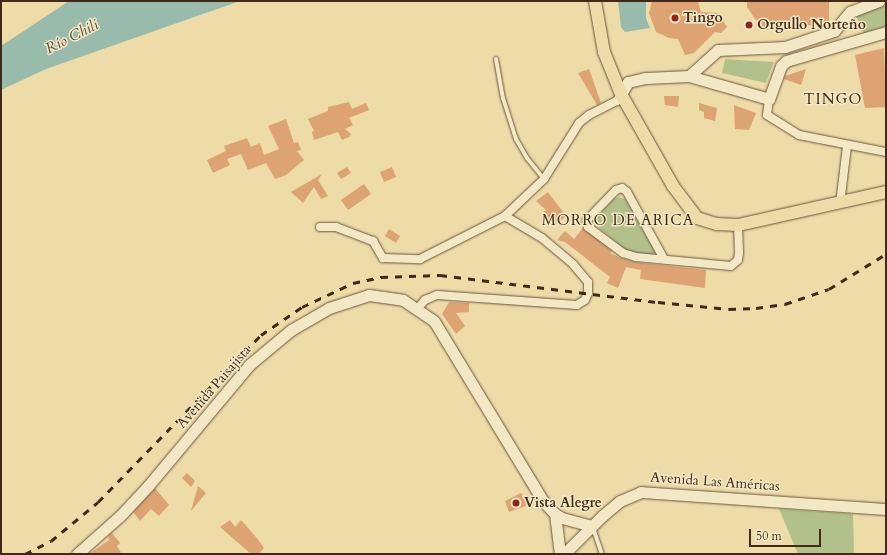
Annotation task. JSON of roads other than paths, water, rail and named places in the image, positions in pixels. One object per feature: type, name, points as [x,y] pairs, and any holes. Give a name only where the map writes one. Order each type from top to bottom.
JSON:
[{"type":"main road","points":[[595,1],[604,52],[621,94],[673,186],[697,218],[717,224],[738,225],[840,204],[886,192]]},
{"type":"main road","points":[[689,76],[718,50],[785,47],[834,32],[850,12],[879,1]]},
{"type":"main road","points":[[838,26],[847,45]]},
{"type":"main road","points":[[621,94],[628,82],[646,78],[689,76],[769,99],[781,66],[786,61],[847,45],[886,32]]},
{"type":"main road","points":[[785,47],[786,61]]},
{"type":"main road","name":"Avenida Paisajista","points":[[77,554],[120,516],[148,486],[249,365],[291,330],[329,308],[369,295],[403,300],[418,308],[434,321],[445,336],[512,454],[543,501],[555,514],[572,522],[592,526]]},
{"type":"main road","name":"Avenida Las Américas","points":[[564,554],[620,501],[641,492],[886,509]]},
{"type":"main road","points":[[555,514],[560,554]]},
{"type":"street","points":[[320,227],[336,227],[373,241],[383,258],[420,260],[505,216],[544,179],[579,123],[589,115],[617,101],[621,94]]},
{"type":"street","points":[[769,99],[767,115],[781,126],[799,135],[847,146],[886,152]]},
{"type":"street","points":[[840,204],[847,146]]},
{"type":"street","points":[[664,259],[627,192],[622,188],[616,190],[587,220],[588,227],[623,253],[664,259],[731,266],[738,260],[738,225]]},
{"type":"street","points":[[418,308],[425,300],[437,295],[577,305],[585,300],[588,293],[588,282],[573,264],[542,238],[505,216]]},
{"type":"lane","points":[[496,59],[501,91],[516,139],[527,158],[544,179]]},
{"type":"lane","points":[[592,526],[602,554]]},
{"type":"water","name":"Río Chili","points":[[69,1],[240,1],[46,69],[1,90],[1,46]]},
{"type":"water","points":[[618,1],[646,1],[646,18],[650,28],[625,32],[621,27]]},
{"type":"railway","points":[[25,554],[51,541],[98,502],[261,335],[302,307],[353,283],[381,277],[440,275],[658,302],[729,309],[756,308],[785,304],[829,289],[886,254]]},
{"type":"place","name":"Tingo","points":[[675,18]]},
{"type":"place","name":"Orgullo Norteño","points":[[749,25]]},
{"type":"place","name":"Vista Alegre","points":[[516,503]]},
{"type":"district","name":"TINGO","points":[[833,100]]},
{"type":"district","name":"MORRO DE ARICA","points":[[618,221]]}]
